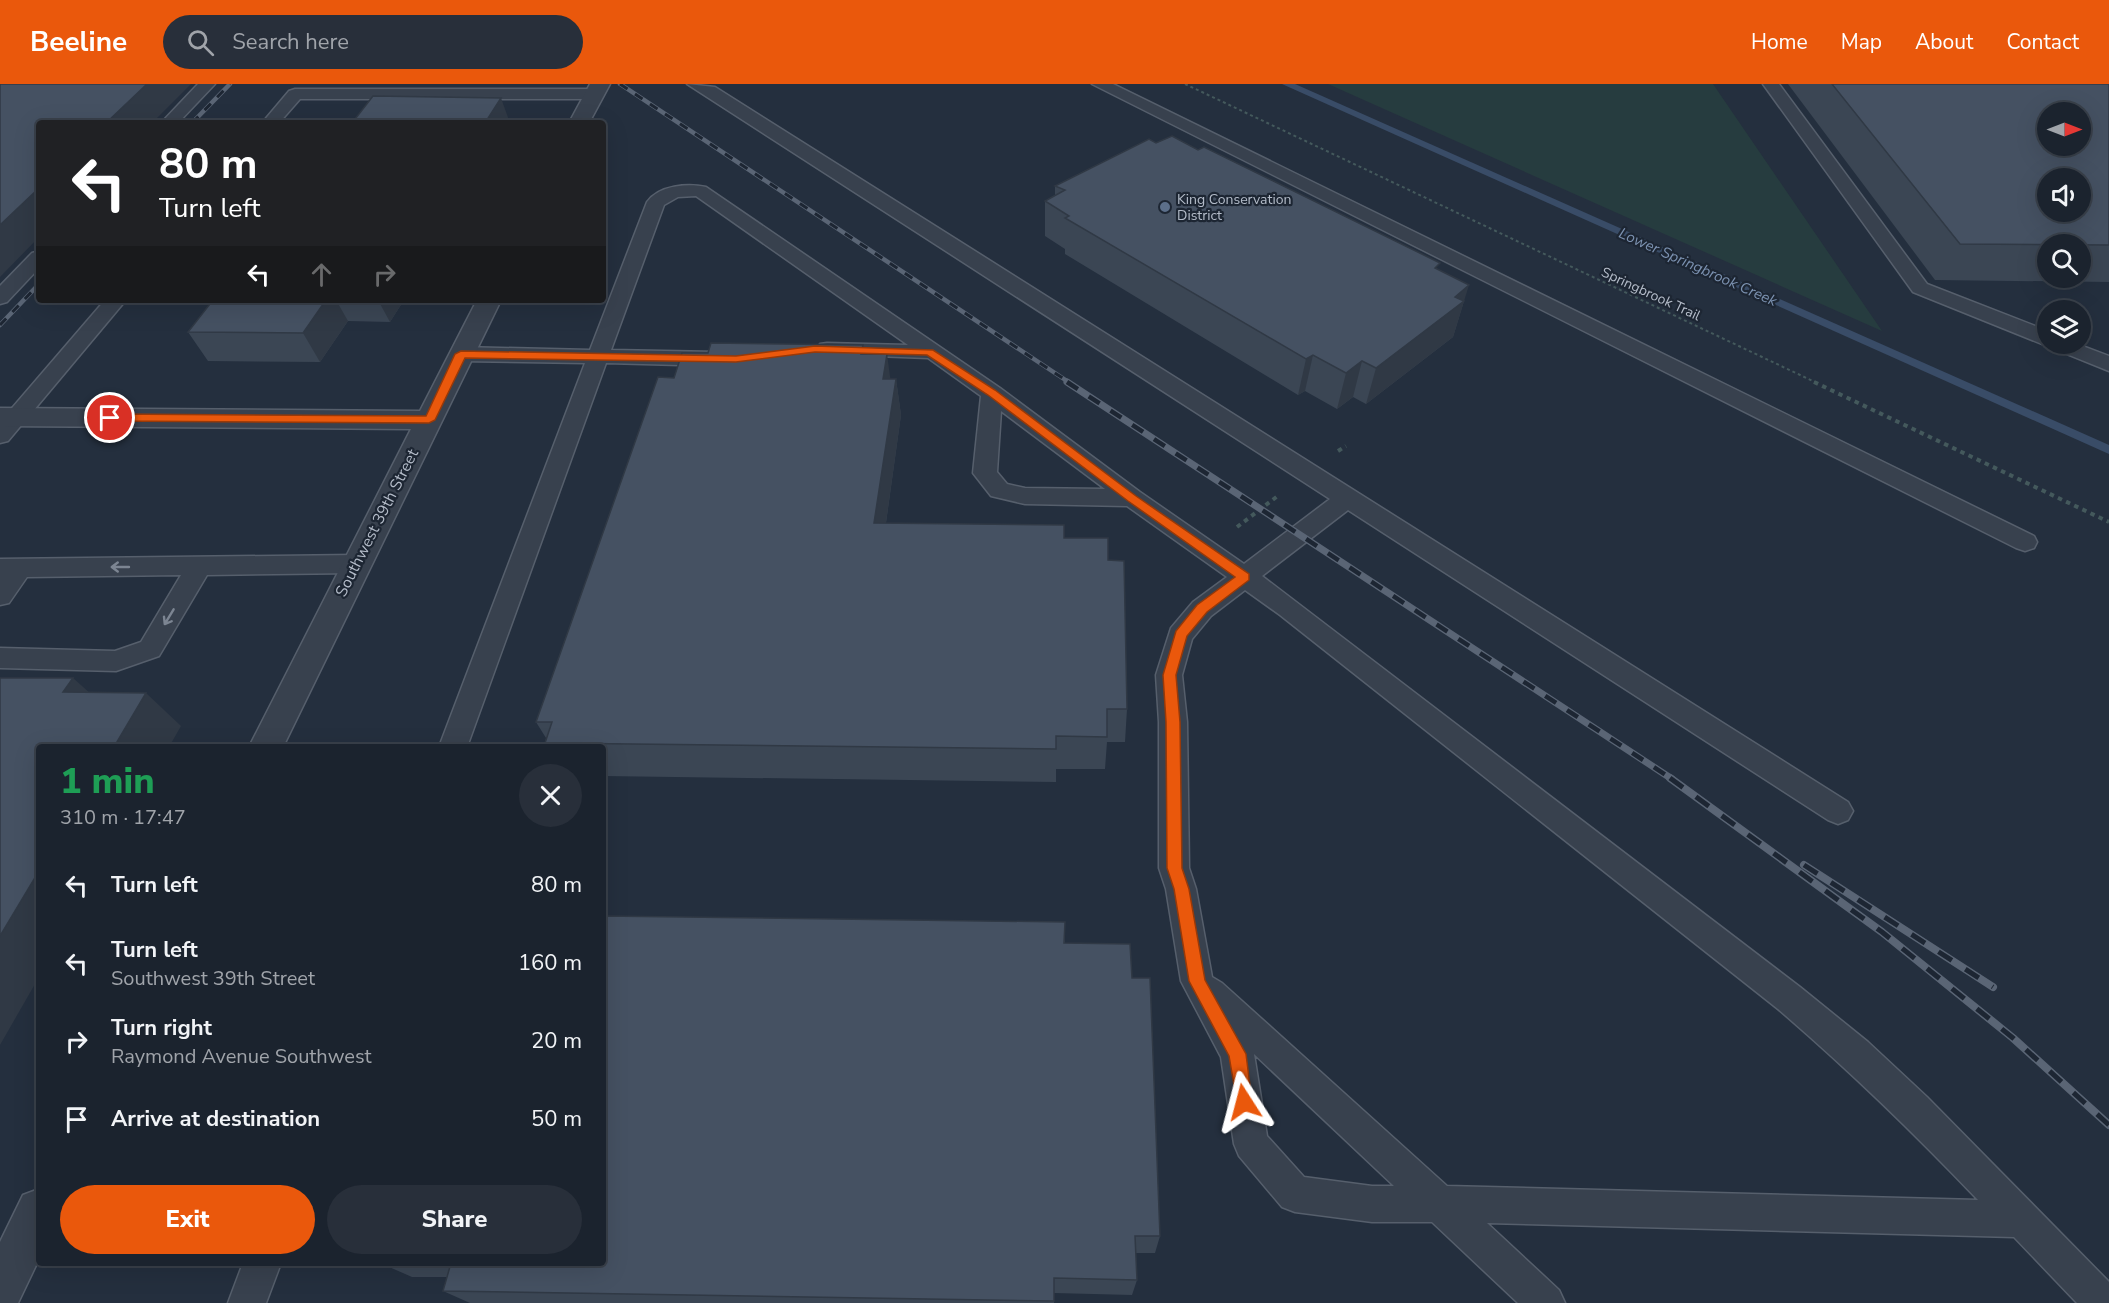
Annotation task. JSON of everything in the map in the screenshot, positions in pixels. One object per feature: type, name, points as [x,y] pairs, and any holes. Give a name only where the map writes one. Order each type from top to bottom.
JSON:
[{"type":"street","points":[[581,120],[597,89]]},
{"type":"street","name":"Southwest 39th Street","points":[[267,744],[487,303]]},
{"type":"street","points":[[6,423],[429,420]]},
{"type":"street","points":[[0,1291],[36,1217]]},
{"type":"lane","points":[[172,120],[207,84]]},
{"type":"lane","points":[[694,84],[710,90],[1838,811]]},
{"type":"lane","points":[[1100,84],[2025,542]]},
{"type":"lane","points":[[1771,84],[1920,288],[2037,335]]},
{"type":"lane","points":[[273,120],[295,94],[597,89]]},
{"type":"lane","points":[[454,744],[656,202],[666,194],[686,190],[700,192],[929,352],[992,393],[1132,498],[1244,577],[1428,715],[1790,998],[1856,1053],[1915,1108],[2103,1303]]},
{"type":"lane","points":[[0,298],[36,260]]},
{"type":"lane","points":[[6,423],[35,394],[113,303]]},
{"type":"lane","points":[[803,350],[929,352]]},
{"type":"lane","points":[[461,354],[736,359]]},
{"type":"lane","points":[[2084,354],[2109,364]]},
{"type":"lane","points":[[992,393],[985,473],[999,490],[1025,496],[1132,498]]},
{"type":"lane","points":[[1347,498],[1202,609],[1180,635],[1170,675],[1173,722],[1174,868],[1181,889],[1197,981],[1237,1054],[1251,1144],[1295,1194],[1372,1204],[2022,1219]]},
{"type":"lane","points":[[0,596],[10,568],[356,564]]},
{"type":"lane","points":[[0,658],[116,661],[150,649],[200,567]]},
{"type":"lane","points":[[1197,981],[1279,1053],[1436,1204],[1546,1303]]},
{"type":"lane","points":[[247,1303],[261,1266]]},
{"type":"path","name":"Springbrook Trail","points":[[1185,84],[2109,522]]},
{"type":"path","points":[[1232,531],[1282,493]]},
{"type":"green space","points":[[1328,84],[1713,84],[1882,331]]},
{"type":"building","points":[[0,84],[147,84],[109,120],[36,120],[36,191],[0,225]]},
{"type":"building","points":[[1832,84],[2109,84],[2109,245],[2091,245],[2091,234],[2037,234],[2037,245],[1960,244]]},
{"type":"building","points":[[373,96],[501,98],[487,120],[354,120]]},
{"type":"building","points":[[1172,136],[1198,150],[1204,147],[1440,263],[1435,268],[1469,285],[1455,297],[1464,301],[1376,368],[1362,361],[1346,373],[1313,355],[1306,359],[1065,218],[1069,216],[1045,201],[1065,190],[1055,186],[1149,139],[1156,143]]},
{"type":"building","points":[[211,303],[324,303],[303,333],[188,332]]},
{"type":"building","points":[[711,343],[863,345],[861,354],[887,354],[883,379],[896,379],[874,523],[1064,525],[1064,538],[1108,538],[1108,560],[1124,561],[1127,709],[1107,709],[1107,737],[1056,736],[1056,749],[545,743],[552,722],[536,722],[658,377],[674,378],[682,353],[708,353]]},
{"type":"building","points":[[0,678],[73,678],[63,692],[146,693],[116,744],[36,744],[36,876],[0,936]]},
{"type":"building","points":[[606,916],[1065,922],[1064,943],[1130,944],[1132,978],[1150,978],[1160,1236],[1135,1236],[1137,1280],[1054,1278],[1054,1301],[443,1291],[450,1266],[606,1266]]},
{"type":"waterway","name":"Lower Springbrook Creek","points":[[1287,84],[2109,450]]},
{"type":"railway","points":[[195,120],[230,84]]},
{"type":"railway","points":[[620,84],[1070,383]]},
{"type":"railway","points":[[0,325],[36,287]]},
{"type":"railway","points":[[1067,382],[1672,779]]},
{"type":"railway","points":[[1670,778],[1882,932],[2013,1038],[2109,1125]]},
{"type":"railway","points":[[1804,865],[1993,987]]},
{"type":"place","name":"King Conservation District","points":[[1165,207]]},
{"type":"route","points":[[110,418],[429,420],[461,354],[736,359],[815,349],[929,352],[992,393],[1132,498],[1244,577],[1202,609],[1180,635],[1170,675],[1173,722],[1174,868],[1181,889],[1197,981],[1237,1054],[1244,1102]]}]
